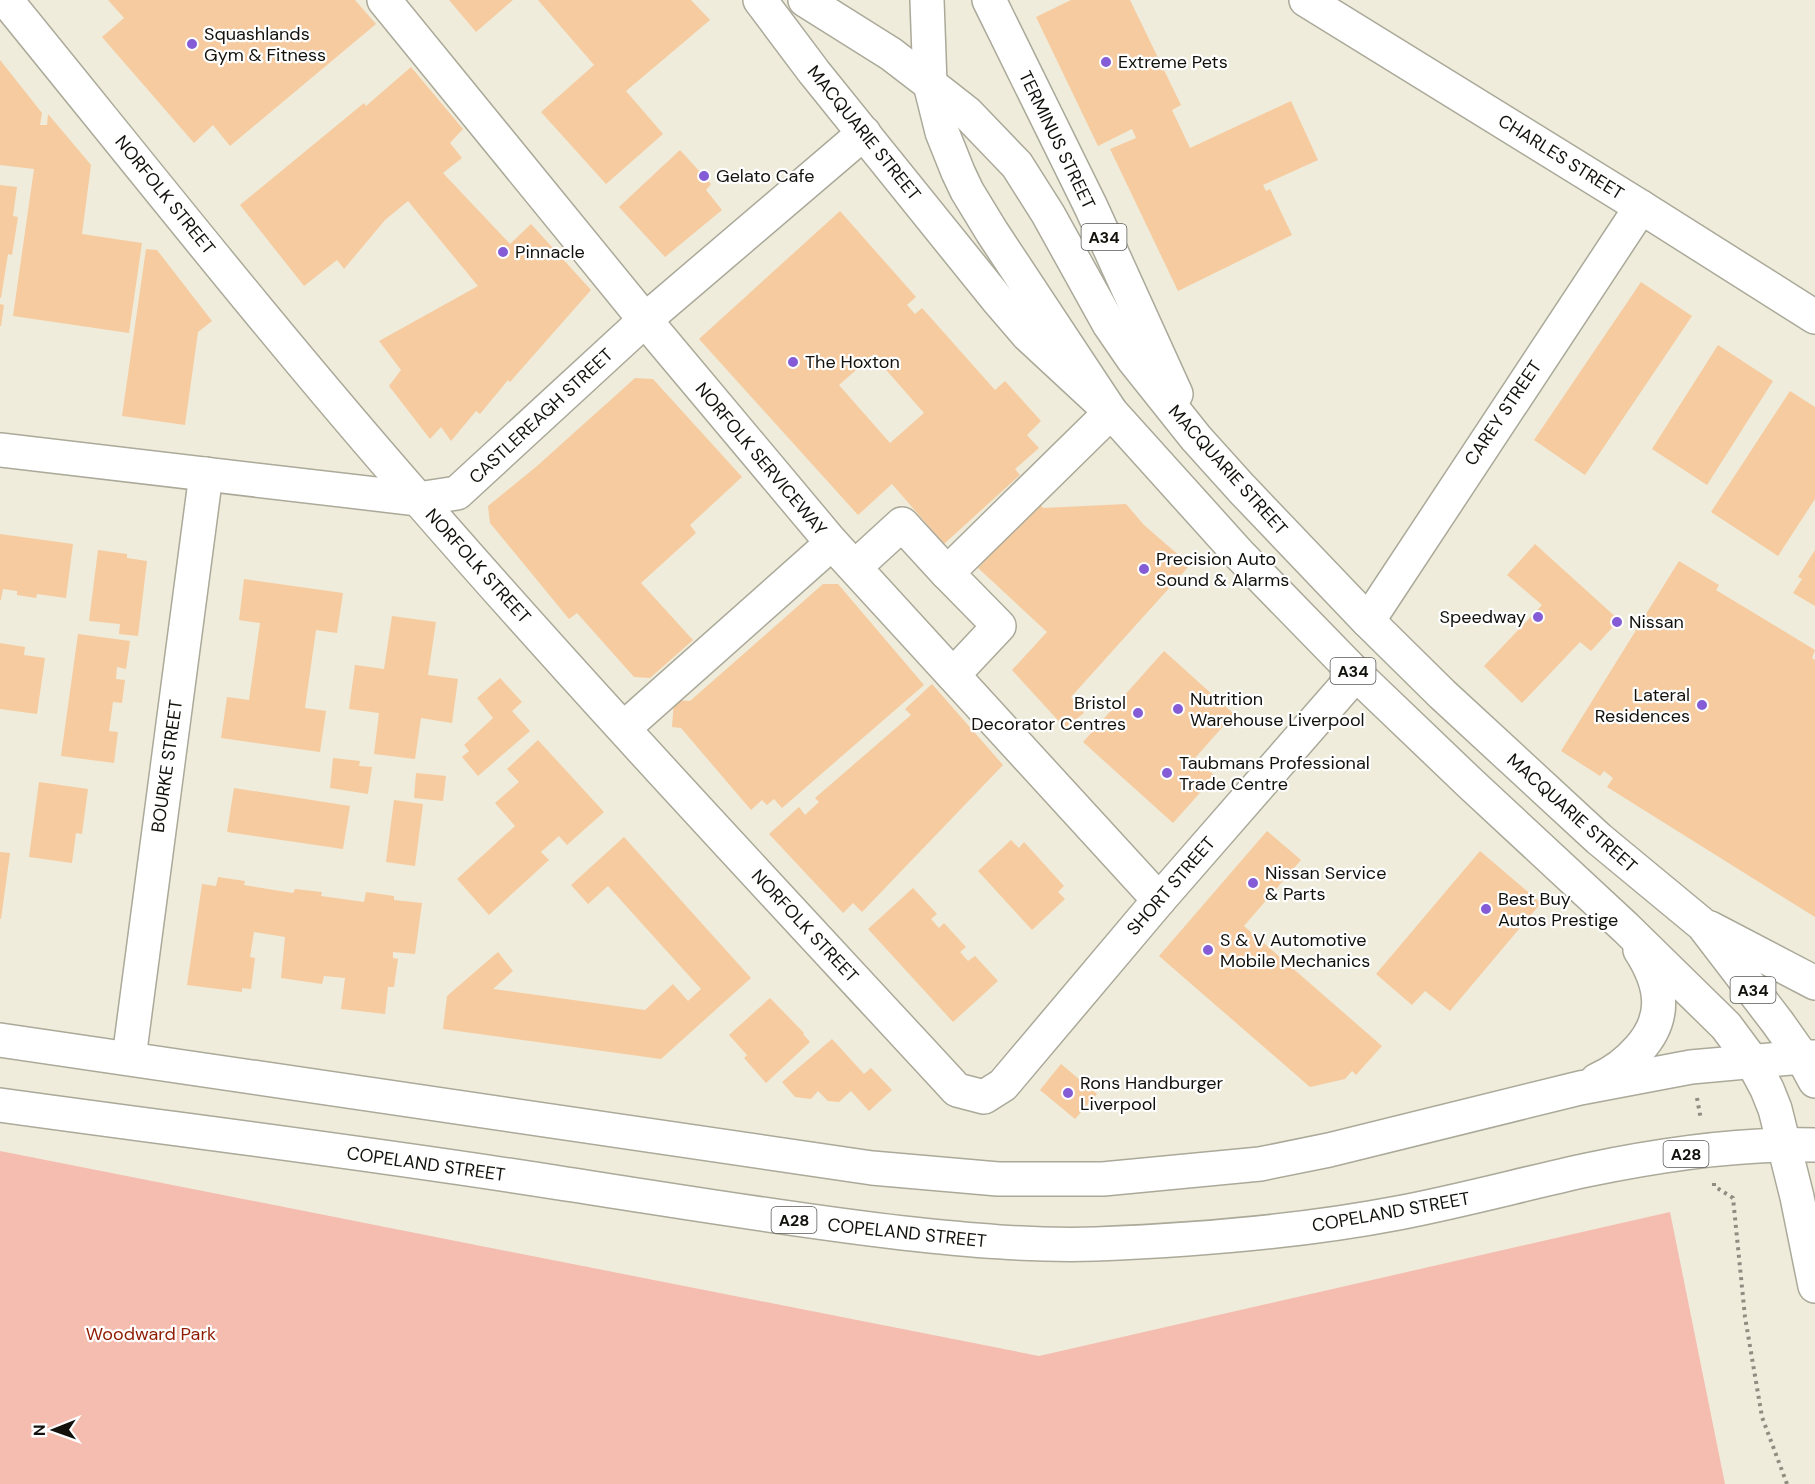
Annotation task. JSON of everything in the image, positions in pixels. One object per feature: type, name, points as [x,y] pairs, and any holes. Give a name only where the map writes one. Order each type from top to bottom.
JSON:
[{"type":"main road","name":"NORFOLK STREET","points":[[6,0],[270,324],[418,499],[624,729],[957,1090],[984,1096]]},
{"type":"main road","name":"NORFOLK SERVICEWAY","points":[[384,0],[645,320],[832,543],[1158,900]]},
{"type":"main road","name":"MACQUARIE STREET","points":[[760,0],[864,133],[1028,335],[1111,412],[1239,554],[1356,674],[1626,928],[1726,1026],[1752,1060]]},
{"type":"main road","name":"MACQUARIE STREET","points":[[805,0],[891,54],[930,84],[967,113],[1017,165],[1048,214],[1109,324],[1133,359],[1226,471],[1368,621],[1442,694],[1599,839],[1703,925],[1811,1065]]},
{"type":"main road","name":"A34","points":[[927,0],[930,84],[942,132],[967,191],[1111,412]]},
{"type":"main road","name":"TERMINUS STREET","points":[[989,0],[1091,207],[1172,386],[1201,438],[1226,471]]},
{"type":"main road","name":"CHARLES STREET","points":[[1324,5],[1815,317]]},
{"type":"main road","name":"CASTLEREAGH STREET","points":[[0,450],[418,499],[457,493],[645,320],[864,133]]},
{"type":"main road","name":"CAREY STREET","points":[[1368,621],[1641,207]]},
{"type":"main road","points":[[947,573],[1111,412]]},
{"type":"main road","name":"BOURKE STREET","points":[[129,1058],[206,474]]},
{"type":"main road","points":[[855,567],[902,524],[999,626],[953,675]]},
{"type":"main road","points":[[624,729],[832,543]]},
{"type":"main road","name":"SHORT STREET","points":[[984,1096],[1002,1085],[1158,900],[1356,674]]},
{"type":"main road","points":[[1703,925],[1815,983]]},
{"type":"main road","points":[[1580,1088],[1620,1067],[1644,1043],[1656,1022],[1659,1005],[1655,978],[1626,928]]},
{"type":"main road","points":[[0,1040],[860,1166],[998,1179],[1103,1179],[1260,1164],[1329,1150],[1580,1088],[1691,1067],[1752,1060],[1811,1065]]},
{"type":"main road","name":"A34","points":[[1752,1060],[1775,1109],[1800,1145]]},
{"type":"main road","name":"COPELAND STREET","points":[[0,1105],[530,1178],[818,1223],[980,1241],[1092,1244],[1324,1226],[1461,1200],[1588,1170],[1707,1151],[1800,1145]]},
{"type":"main road","points":[[1800,1145],[1797,1197],[1815,1286]]},
{"type":"path","points":[[1691,1067],[1714,1186],[1733,1198],[1745,1317],[1762,1417],[1787,1484]]},
{"type":"green space","name":"Woodward Park","points":[[0,1151],[1039,1356],[1670,1212],[1725,1484],[0,1484]]},
{"type":"building","points":[[108,0],[355,0],[376,24],[230,146],[213,125],[194,143],[102,37],[124,18]]},
{"type":"building","points":[[449,0],[513,0],[476,32]]},
{"type":"building","points":[[538,0],[691,0],[710,20],[626,91],[663,134],[606,184],[541,112],[594,65]]},
{"type":"building","points":[[1071,0],[1130,0],[1181,105],[1172,110],[1190,148],[1291,101],[1318,160],[1263,185],[1266,191],[1270,189],[1292,235],[1178,291],[1110,149],[1136,138],[1132,129],[1098,146],[1036,17]]},
{"type":"building","points":[[0,60],[42,113],[40,125],[47,125],[48,114],[91,165],[82,234],[142,243],[129,333],[13,316],[34,169],[0,165]]},
{"type":"building","name":"Pinnacle","points":[[411,67],[463,129],[450,143],[462,158],[443,173],[510,244],[531,224],[591,290],[510,382],[508,380],[480,414],[476,411],[451,441],[441,427],[430,439],[389,386],[401,370],[379,341],[478,286],[408,201],[385,220],[344,269],[337,260],[304,286],[240,205],[364,103],[366,106]]},
{"type":"building","points":[[680,150],[711,184],[706,190],[722,210],[665,257],[619,207]]},
{"type":"building","points":[[0,185],[17,187],[13,216],[18,217],[12,255],[8,254],[1,298],[0,298]]},
{"type":"building","name":"The Hoxton","points":[[840,211],[916,297],[907,305],[915,314],[922,308],[995,390],[1005,381],[1041,421],[1027,435],[1039,448],[1015,469],[1020,475],[944,544],[892,484],[858,515],[699,339]],"holes":[[[873,355],[924,413],[890,443],[839,385]]]},
{"type":"building","points":[[146,249],[157,250],[212,321],[198,332],[185,425],[122,416]]},
{"type":"building","points":[[1641,282],[1692,316],[1585,475],[1534,440]]},
{"type":"building","points":[[0,304],[4,305],[1,326],[0,326]]},
{"type":"building","points":[[1718,345],[1773,381],[1707,485],[1652,449]]},
{"type":"building","points":[[635,378],[653,379],[742,477],[690,525],[696,533],[641,583],[693,640],[650,678],[634,677],[577,613],[569,619],[490,523],[488,506],[537,466]]},
{"type":"building","points":[[1790,391],[1815,407],[1815,499],[1778,556],[1711,512]]},
{"type":"building","points":[[1038,502],[1043,508],[1126,504],[1144,525],[1190,565],[1071,697],[1084,713],[1065,728],[1012,670],[1047,632],[978,568]]},
{"type":"building","points":[[0,534],[73,544],[66,598],[37,594],[36,598],[17,595],[17,591],[3,589],[0,600]]},
{"type":"building","points":[[1535,544],[1619,620],[1591,651],[1580,642],[1522,703],[1484,666],[1542,605],[1507,575]]},
{"type":"building","points":[[98,550],[127,554],[127,558],[147,561],[138,636],[119,634],[120,624],[89,621]]},
{"type":"building","points":[[1815,550],[1815,606],[1793,593],[1802,579],[1798,577]]},
{"type":"building","name":"Lateral Residences","points":[[1679,561],[1719,585],[1716,590],[1815,650],[1812,658],[1815,660],[1815,917],[1607,787],[1613,778],[1604,771],[1600,776],[1561,751]]},
{"type":"building","points":[[244,579],[343,593],[337,633],[316,630],[305,708],[326,711],[320,752],[221,738],[227,697],[249,700],[260,623],[239,620]]},
{"type":"building","points":[[823,584],[838,584],[924,685],[782,808],[774,799],[767,805],[762,800],[751,810],[681,728],[672,727],[674,700],[690,701]]},
{"type":"building","points":[[392,616],[436,622],[428,675],[458,679],[452,723],[421,718],[415,759],[374,754],[379,713],[349,709],[355,665],[384,669]]},
{"type":"building","points":[[78,634],[130,641],[126,669],[117,667],[116,679],[125,680],[122,703],[113,702],[109,731],[118,732],[114,763],[61,756]]},
{"type":"building","points":[[0,643],[25,647],[24,655],[45,658],[37,714],[0,709]]},
{"type":"building","points":[[1164,651],[1234,714],[1195,758],[1215,776],[1173,823],[1083,742]]},
{"type":"building","points":[[500,678],[522,702],[512,711],[530,731],[478,776],[462,757],[469,751],[464,745],[493,718],[477,698]]},
{"type":"building","points":[[932,684],[1003,765],[862,912],[853,903],[843,913],[769,834],[799,807],[805,815],[819,802],[815,798],[911,715],[905,709]]},
{"type":"building","points":[[538,740],[604,812],[567,845],[559,836],[541,852],[549,860],[489,915],[457,879],[515,826],[495,803],[519,782],[507,769]]},
{"type":"building","points":[[333,758],[360,761],[359,766],[372,767],[368,794],[330,788]]},
{"type":"building","points":[[416,773],[446,776],[443,801],[414,798]]},
{"type":"building","points":[[39,782],[88,789],[82,834],[76,833],[72,863],[29,857]]},
{"type":"building","points":[[234,788],[350,806],[343,849],[227,832]]},
{"type":"building","points":[[394,800],[423,804],[415,866],[386,862]]},
{"type":"building","points":[[1267,831],[1301,860],[1244,926],[1382,1046],[1356,1075],[1352,1071],[1345,1079],[1310,1087],[1159,956]]},
{"type":"building","points":[[624,837],[751,978],[661,1059],[443,1029],[447,996],[498,952],[513,971],[493,989],[645,1010],[673,984],[688,1001],[701,989],[608,886],[588,904],[571,885]]},
{"type":"building","points":[[1011,840],[1019,848],[1024,842],[1064,886],[1058,892],[1065,899],[1032,930],[978,871]]},
{"type":"building","points":[[1480,851],[1541,903],[1450,1011],[1425,991],[1412,1005],[1376,974]]},
{"type":"building","points":[[0,852],[10,853],[1,919],[0,919]]},
{"type":"building","points":[[218,877],[245,881],[244,885],[293,893],[295,889],[322,892],[321,896],[364,902],[366,892],[394,896],[394,900],[422,903],[415,954],[393,952],[393,958],[398,959],[394,987],[388,987],[385,1014],[341,1009],[345,978],[324,976],[322,984],[281,978],[285,937],[254,932],[250,957],[255,958],[251,989],[242,988],[242,992],[187,985],[202,884],[216,886]]},
{"type":"building","points":[[913,888],[937,914],[931,919],[939,928],[944,923],[966,947],[960,952],[968,961],[975,956],[998,981],[953,1022],[868,929]]},
{"type":"building","points":[[770,998],[810,1042],[766,1083],[744,1058],[747,1055],[729,1035]]},
{"type":"building","points":[[832,1039],[864,1074],[871,1068],[892,1090],[869,1111],[851,1091],[839,1102],[828,1101],[818,1091],[811,1099],[795,1097],[782,1082]]},
{"type":"building","points":[[1061,1064],[1097,1094],[1075,1119],[1040,1090]]},
{"type":"place","name":"Squashlands Gym & Fitness","points":[[192,44]]},
{"type":"place","name":"Extreme Pets","points":[[1106,62]]},
{"type":"place","name":"Gelato Cafe","points":[[704,176]]},
{"type":"place","name":"Pinnacle","points":[[503,252]]},
{"type":"place","name":"The Hoxton","points":[[793,362]]},
{"type":"place","name":"Precision Auto Sound & Alarms","points":[[1144,569]]},
{"type":"place","name":"Speedway","points":[[1538,617]]},
{"type":"place","name":"Nissan","points":[[1617,622]]},
{"type":"place","name":"Lateral Residences","points":[[1702,705]]},
{"type":"place","name":"Nutrition Warehouse Liverpool","points":[[1178,709]]},
{"type":"place","name":"Bristol Decorator Centres","points":[[1138,713]]},
{"type":"place","name":"Taubmans Professional Trade Centre","points":[[1167,773]]},
{"type":"place","name":"Nissan Service & Parts","points":[[1253,883]]},
{"type":"place","name":"Best Buy Autos Prestige","points":[[1486,909]]},
{"type":"place","name":"S & V Automotive Mobile Mechanics","points":[[1208,950]]},
{"type":"place","name":"Rons Handburger Liverpool","points":[[1068,1093]]}]
